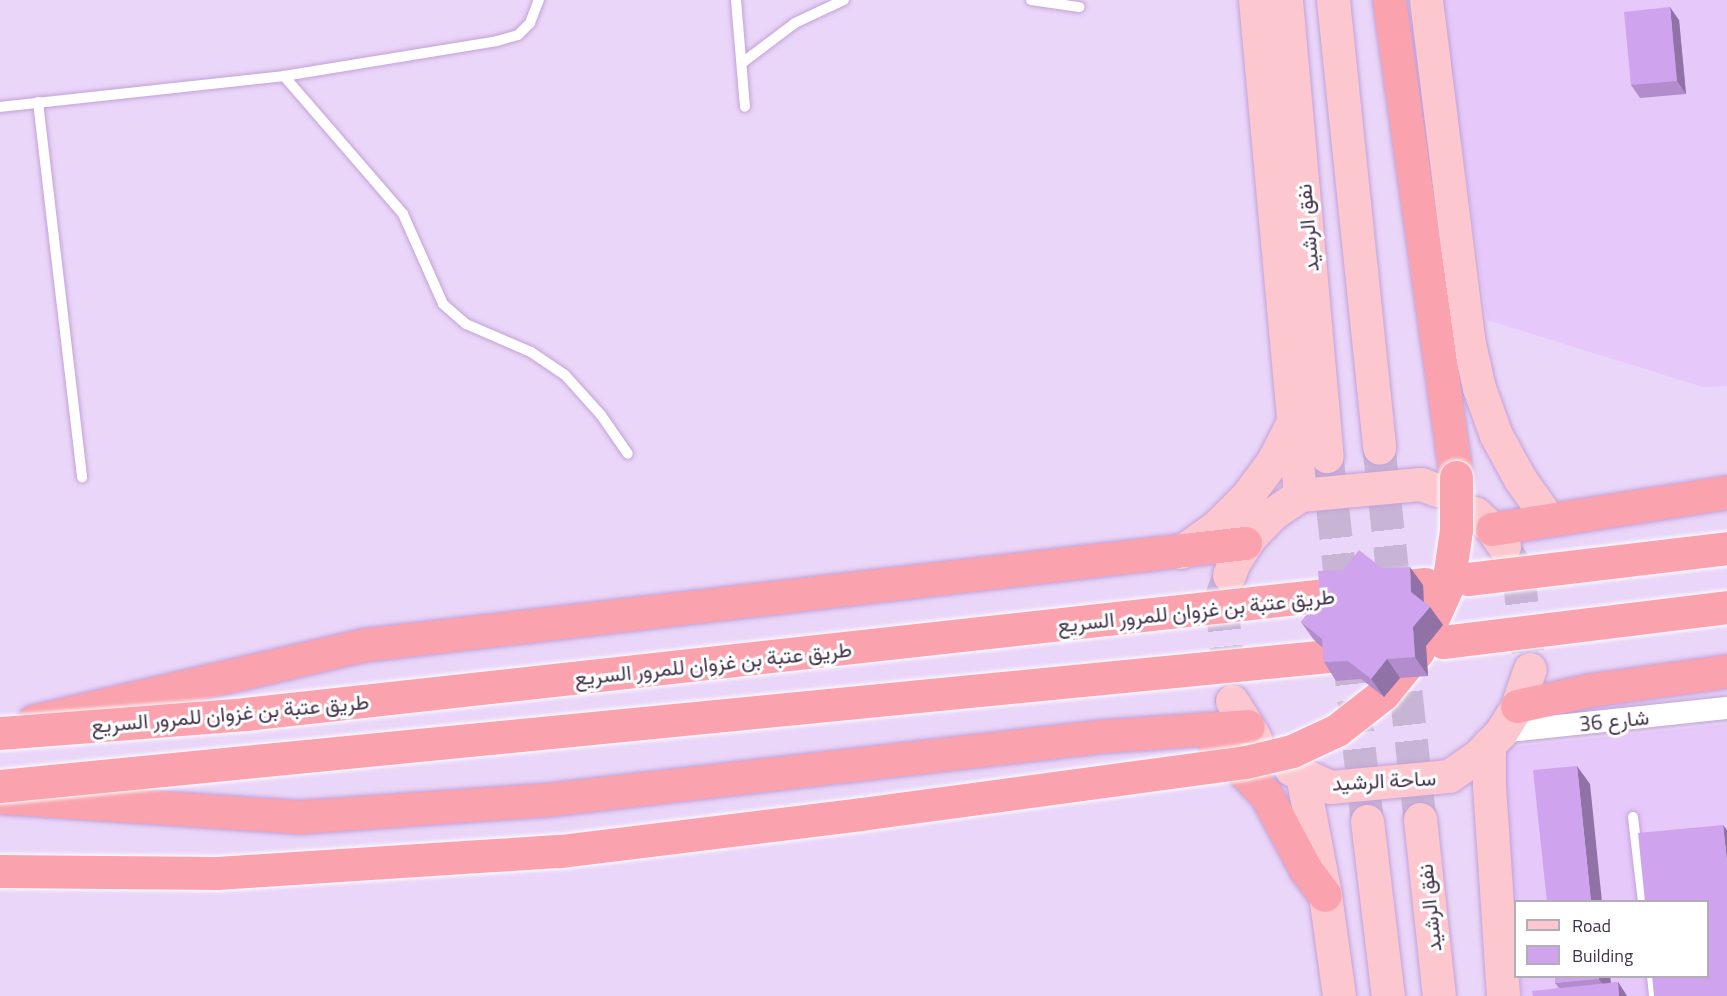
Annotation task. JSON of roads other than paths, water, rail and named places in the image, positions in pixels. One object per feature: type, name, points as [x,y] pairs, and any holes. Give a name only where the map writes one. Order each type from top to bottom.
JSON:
[{"type":"highway","points":[[0,871],[217,873],[560,851],[861,814],[1246,762],[1292,752],[1337,730],[1383,694],[1418,651],[1448,585],[1456,530],[1456,477],[1389,0]]},
{"type":"highway","points":[[1490,529],[1727,492]]},
{"type":"highway","points":[[0,731],[165,689],[363,645],[1245,543]]},
{"type":"highway","points":[[1468,579],[1727,548]]},
{"type":"highway","name":"طريق عتبة بن غزوان للمرور السريع","points":[[0,731],[257,713],[1425,584]]},
{"type":"highway","points":[[1443,642],[1727,607]]},
{"type":"highway","points":[[0,786],[1396,648]]},
{"type":"highway","points":[[1503,727],[1590,690],[1727,671]]},
{"type":"highway","points":[[0,797],[298,817],[544,800],[1245,722]]},
{"type":"highway","points":[[1176,730],[1225,752],[1266,795],[1306,870],[1325,895]]},
{"type":"main road","points":[[1256,0],[1300,495]]},
{"type":"main road","name":"نفق الرشيد","points":[[1286,0],[1327,456]]},
{"type":"main road","points":[[1333,0],[1379,448]]},
{"type":"main road","points":[[1426,0],[1468,339],[1479,388],[1496,435],[1520,479],[1549,520]]},
{"type":"main road","points":[[1180,552],[1216,527],[1247,496],[1273,461],[1293,422]]},
{"type":"main road","points":[[1229,574],[1245,543],[1272,514],[1300,495],[1421,484],[1437,490]]},
{"type":"main road","name":"ساحة الرشيد","points":[[1325,895],[1297,772],[1330,787],[1449,776],[1479,756],[1503,727],[1530,669]]},
{"type":"main road","points":[[1503,727],[1490,797],[1503,996]]},
{"type":"main road","name":"نفق الرشيد","points":[[1420,819],[1439,996]]},
{"type":"main road","points":[[1367,821],[1388,996]]},
{"type":"main road","points":[[1325,895],[1340,996]]},
{"type":"street","name":"شارع 36","points":[[1503,727],[1727,708]]},
{"type":"lane","points":[[0,106],[284,76],[496,41],[518,35],[530,23],[539,0]]},
{"type":"lane","points":[[736,0],[745,107]]},
{"type":"lane","points":[[742,63],[795,23],[844,0]]},
{"type":"lane","points":[[1031,0],[1078,7]]},
{"type":"lane","points":[[284,76],[403,214],[443,304],[466,324],[531,352],[565,375],[600,415],[628,454]]},
{"type":"lane","points":[[38,102],[82,477]]},
{"type":"lane","points":[[1633,818],[1643,900]]},
{"type":"lane","points":[[1652,978],[1654,996]]},
{"type":"tunnel","points":[[1379,448],[1420,819]]},
{"type":"tunnel","points":[[1327,456],[1367,821]]},
{"type":"tunnel","points":[[1505,549],[1518,570],[1530,669]]},
{"type":"tunnel","points":[[1228,579],[1221,597],[1232,701]]}]
